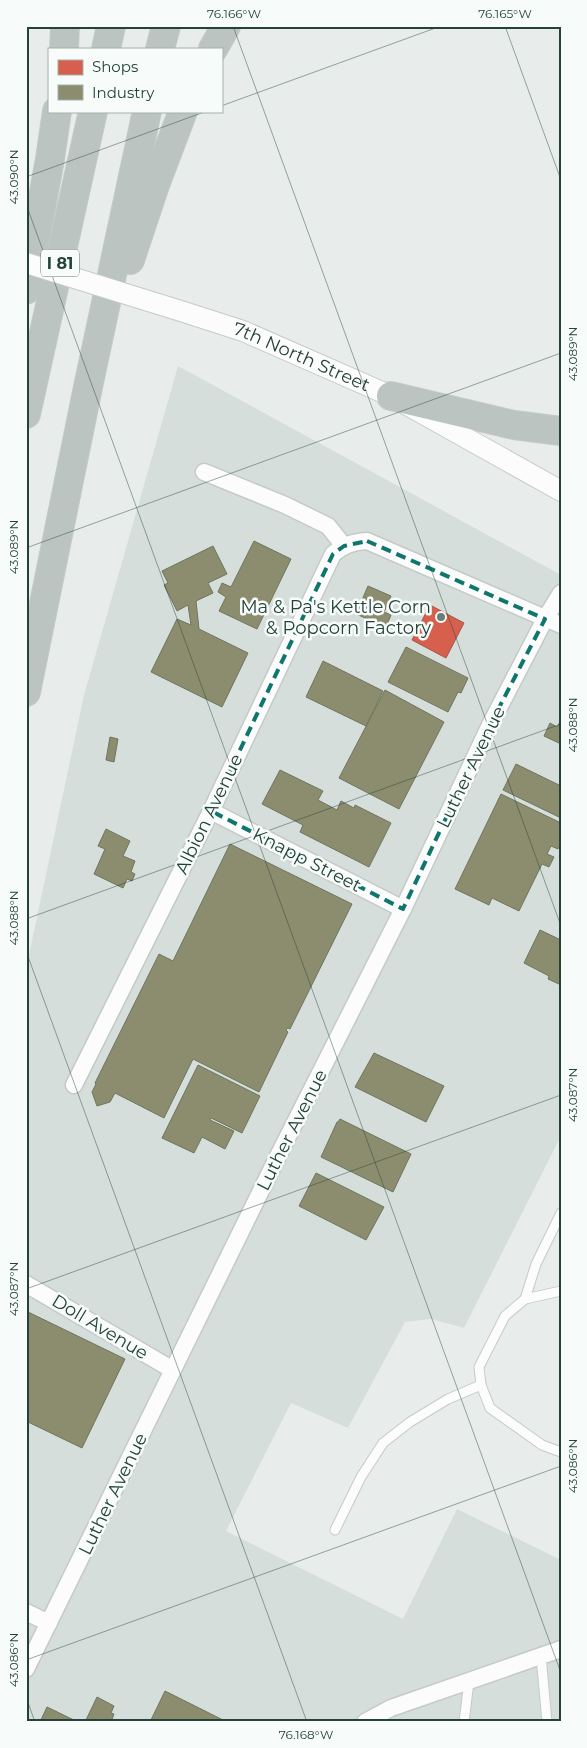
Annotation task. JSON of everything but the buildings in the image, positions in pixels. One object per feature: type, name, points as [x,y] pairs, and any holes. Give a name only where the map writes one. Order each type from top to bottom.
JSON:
[{"type":"highway","points":[[64,48],[65,26]]},
{"type":"highway","points":[[106,48],[111,26]]},
{"type":"highway","points":[[160,48],[166,26]]},
{"type":"highway","points":[[214,48],[226,26]]},
{"type":"highway","points":[[26,290],[57,112]]},
{"type":"highway","name":"I 81","points":[[26,414],[93,112]]},
{"type":"highway","points":[[26,692],[147,112]]},
{"type":"highway","points":[[88,387],[155,185],[182,112]]},
{"type":"highway","points":[[391,396],[514,424],[561,431]]},
{"type":"street","name":"7th North Street","points":[[26,263],[243,331],[391,396],[561,491]]},
{"type":"street","points":[[204,472],[285,505],[328,526],[344,546],[354,541],[367,541],[561,626]]},
{"type":"street","name":"Albion Avenue","points":[[74,1085],[211,811],[333,554],[344,546]]},
{"type":"street","name":"Luther Avenue","points":[[26,1669],[278,1156],[403,909],[490,725],[545,619],[561,593]]},
{"type":"street","name":"Knapp Street","points":[[211,811],[403,909]]},
{"type":"street","name":"Doll Avenue","points":[[26,1284],[173,1370]]},
{"type":"street","points":[[26,1612],[49,1623]]},
{"type":"street","points":[[365,1722],[391,1708],[561,1649]]},
{"type":"lane","points":[[525,1299],[536,1264],[561,1212]]},
{"type":"lane","points":[[561,1291],[525,1299],[506,1316],[479,1367],[481,1385],[490,1408],[542,1445],[561,1452]]},
{"type":"lane","points":[[335,1530],[361,1477],[383,1443],[410,1422],[448,1399],[481,1385]]},
{"type":"lane","points":[[541,1656],[547,1722]]},
{"type":"lane","points":[[464,1722],[469,1681]]},
{"type":"highlighted area","points":[[367,541],[545,619],[490,725],[403,909],[211,811],[333,554],[344,546]]},
{"type":"shaded area","points":[[178,366],[561,575],[561,1136],[464,1328],[431,1319],[405,1322],[348,1428],[291,1403],[226,1531],[403,1619],[457,1509],[561,1560],[561,1722],[26,1722],[26,969],[84,695]]},
{"type":"place","name":"Ma & Pa's Kettle Corn & Popcorn Factory","points":[[441,617]]}]
